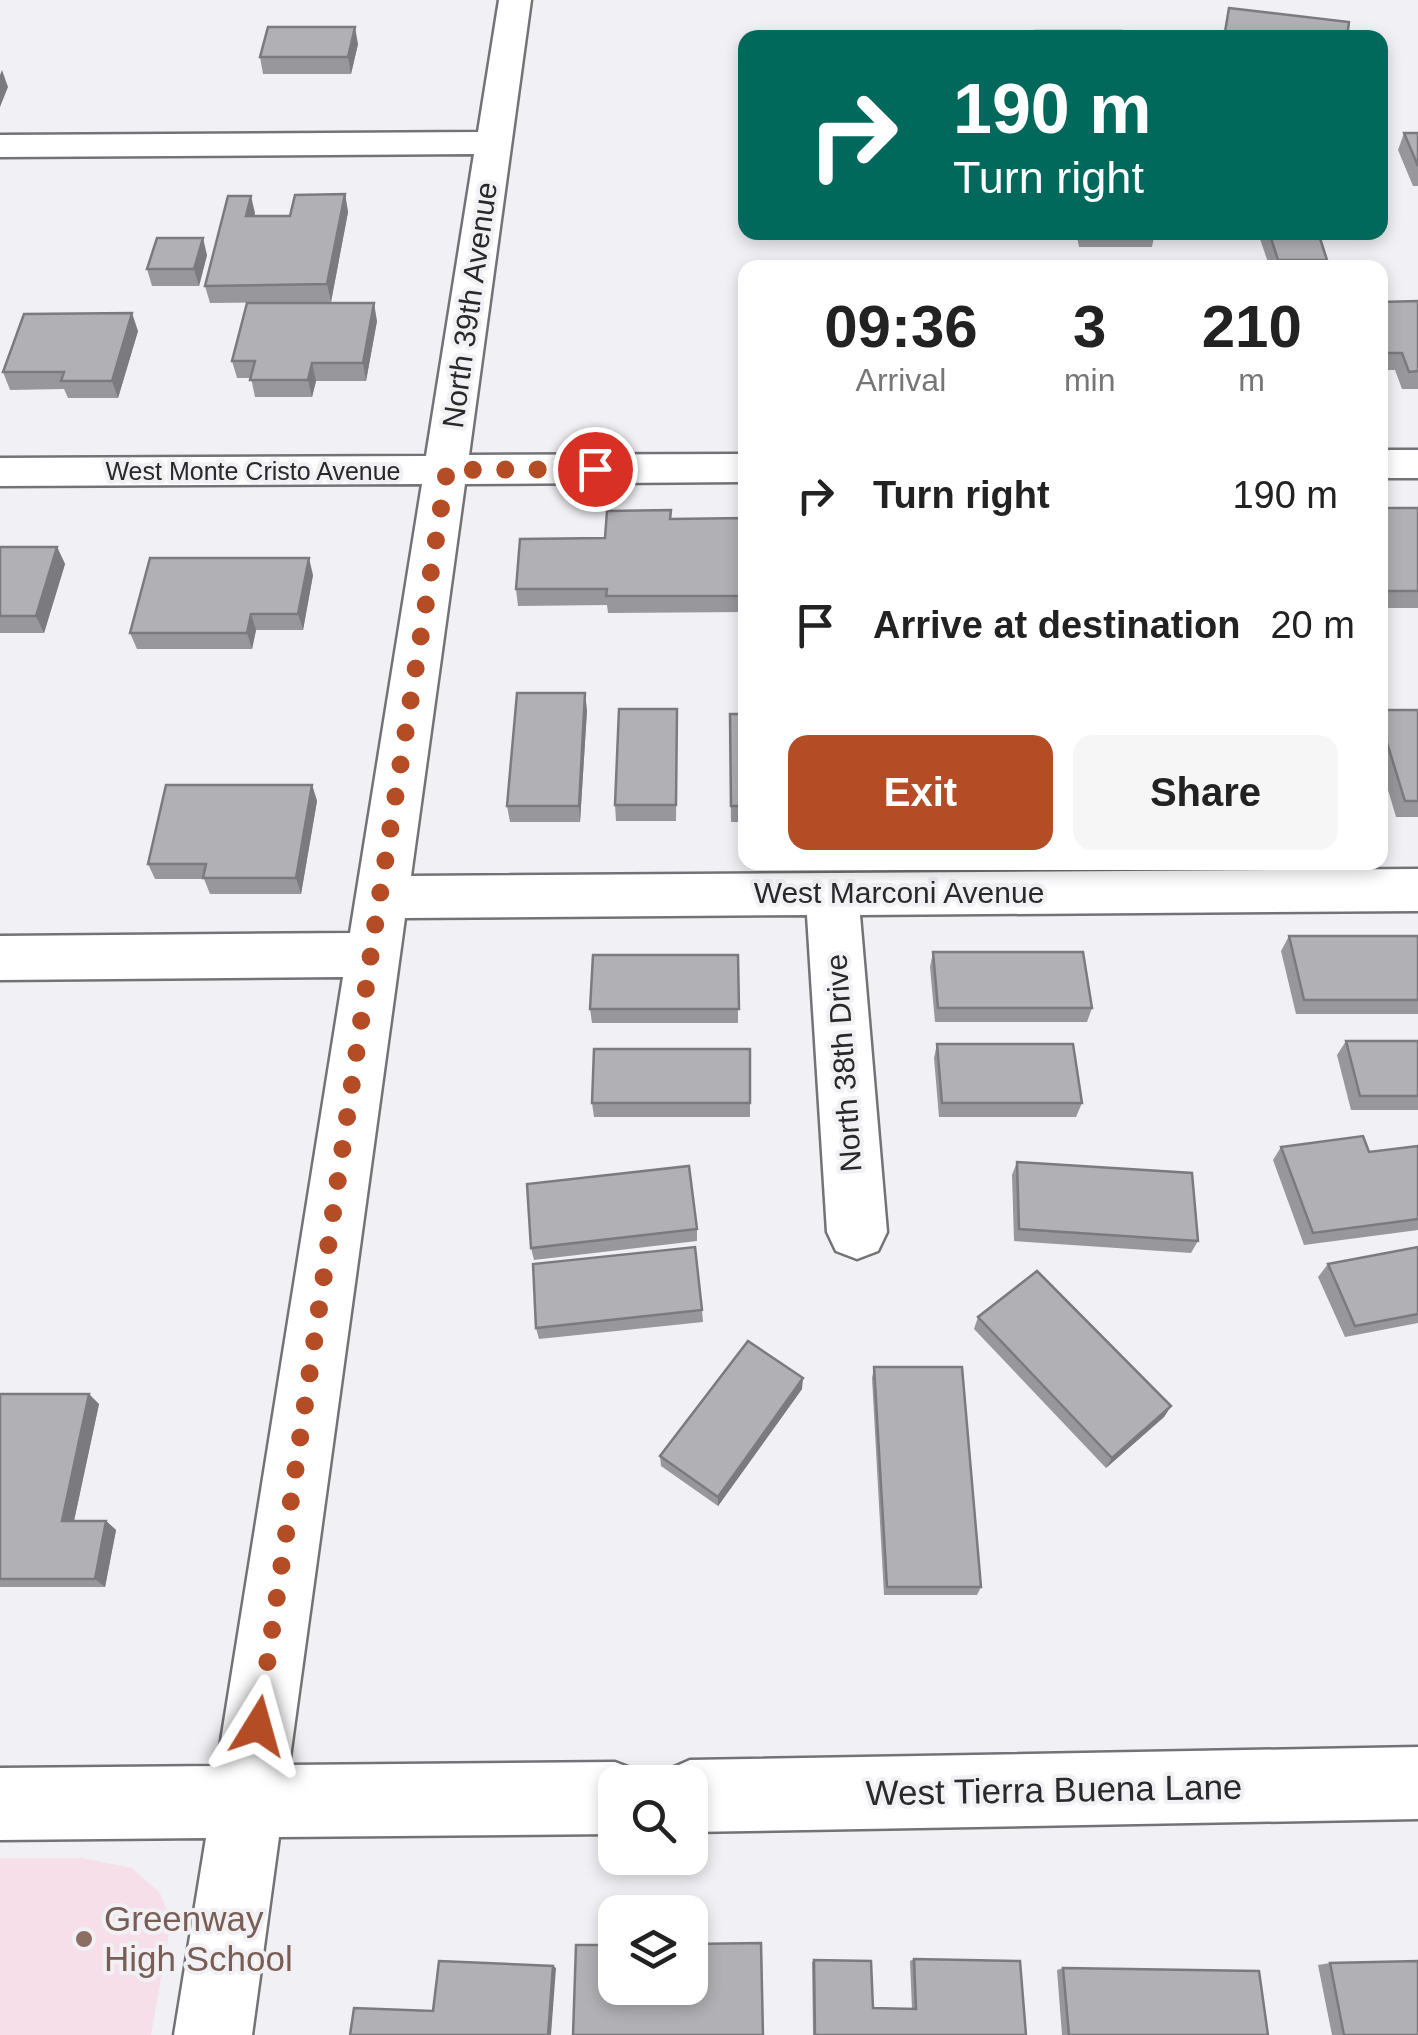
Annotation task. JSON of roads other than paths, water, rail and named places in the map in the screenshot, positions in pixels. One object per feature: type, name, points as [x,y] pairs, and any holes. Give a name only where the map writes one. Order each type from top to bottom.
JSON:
[{"type":"street","name":"North 39th Avenue","points":[[213,2035],[515,0]]},
{"type":"street","points":[[0,146],[492,144]]},
{"type":"street","points":[[1388,464],[1418,464]]},
{"type":"street","name":"West Monte Cristo Avenue","points":[[0,472],[738,468]]},
{"type":"street","name":"West Marconi Avenue","points":[[380,897],[1418,890]]},
{"type":"street","name":"North 38th Drive","points":[[832,894],[857,1232]]},
{"type":"street","points":[[0,958],[371,955]]},
{"type":"street","name":"West Tierra Buena Lane","points":[[708,1796],[1418,1784]]},
{"type":"street","points":[[0,1804],[598,1798]]},
{"type":"place","name":"Greenway High School","points":[[84,1939]]}]
